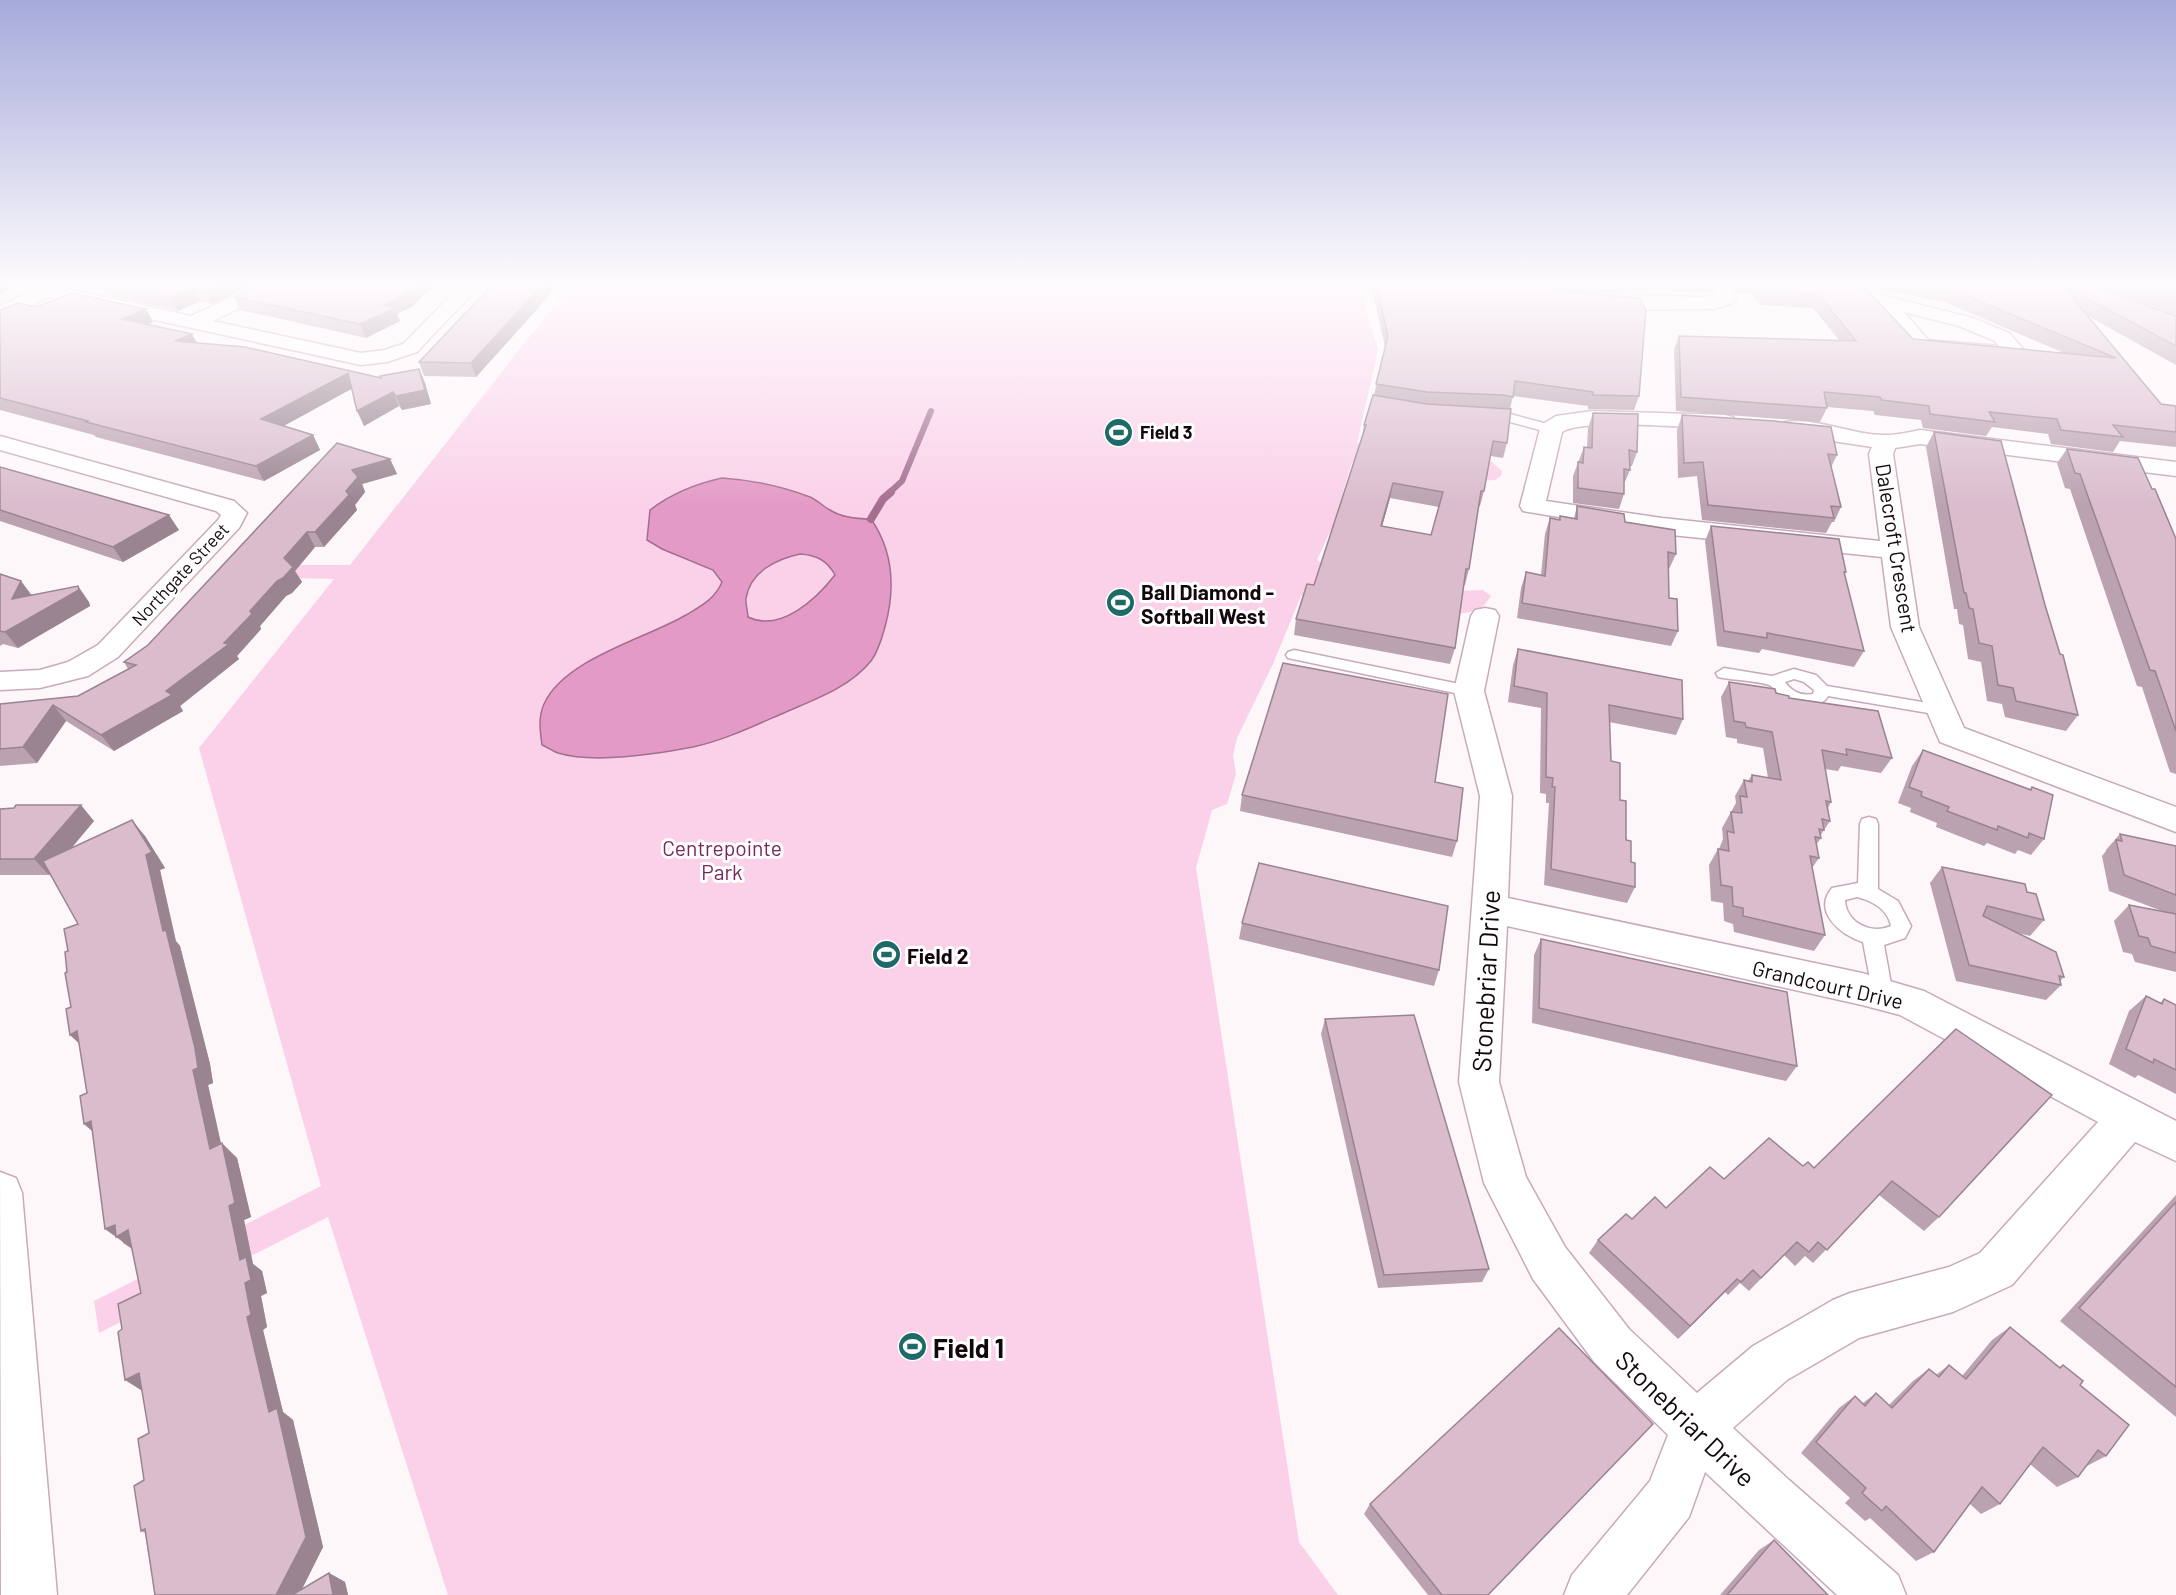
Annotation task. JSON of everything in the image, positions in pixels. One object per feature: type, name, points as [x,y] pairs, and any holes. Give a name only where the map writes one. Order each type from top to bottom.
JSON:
[{"type":"street","points":[[1886,442],[1834,433],[1754,425],[1592,418],[1564,421],[1551,429],[1532,506],[1662,526],[1896,551]]},
{"type":"street","name":"Dalecroft Crescent","points":[[2172,473],[1920,437],[1886,442],[1881,454],[1905,627],[1951,735],[2176,820]]},
{"type":"street","name":"Northgate Street","points":[[0,442],[225,506],[234,513],[230,524],[108,651],[78,669],[40,679],[0,681]]},
{"type":"street","name":"Stonebriar Drive","points":[[1485,616],[1469,691],[1496,796],[1479,1082],[1506,1183],[1549,1263],[1612,1346],[1770,1499],[1878,1595]]},
{"type":"street","name":"Grandcourt Drive","points":[[1488,908],[1910,1002],[2176,1142]]},
{"type":"street","points":[[1592,1595],[1670,1498],[1696,1427],[1770,1363],[1850,1317],[1953,1289],[1996,1269],[2130,1117]]},
{"type":"street","points":[[0,1192],[7,1379],[29,1595]]},
{"type":"lane","points":[[1477,414],[1499,415],[1551,429]]},
{"type":"lane","points":[[1294,654],[1469,691]]},
{"type":"lane","points":[[1724,672],[1777,682]]},
{"type":"lane","points":[[1777,682],[1782,675],[1801,675],[1814,681],[1822,690],[1940,710]]},
{"type":"lane","points":[[1777,682],[1782,691],[1802,700],[1815,699],[1822,694],[1822,690]]},
{"type":"lane","points":[[1868,892],[1869,824]]},
{"type":"lane","points":[[1857,890],[1868,892],[1888,903],[1896,911],[1901,926],[1898,932],[1892,936],[1872,937],[1850,928],[1836,913],[1833,905],[1839,893],[1857,890]]},
{"type":"lane","points":[[1872,937],[1883,995]]},
{"type":"green space","name":"Centrepointe Park","points":[[512,358],[1376,358],[1357,443],[1481,458],[1491,461],[1502,471],[1501,476],[1495,480],[1476,481],[1360,461],[1352,462],[1333,525],[1317,560],[1329,568],[1433,592],[1483,590],[1491,596],[1477,610],[1457,614],[1437,614],[1392,610],[1308,594],[1301,596],[1273,664],[1237,738],[1233,755],[1236,774],[1227,804],[1212,810],[1196,868],[1299,1542],[1338,1595],[448,1595],[328,1217],[99,1333],[94,1301],[321,1186],[199,748],[334,579],[214,576],[225,565],[350,565]]},
{"type":"shaded area","points":[[722,478],[755,482],[799,493],[839,514],[871,519],[879,532],[888,558],[891,585],[885,627],[880,645],[871,661],[853,678],[832,691],[740,732],[705,744],[607,758],[589,758],[558,753],[542,745],[540,724],[542,709],[554,688],[569,674],[587,662],[686,615],[707,602],[716,593],[722,582],[713,570],[662,549],[647,540],[650,510],[693,486]],"holes":[[[800,554],[820,559],[835,575],[818,594],[797,611],[785,617],[760,621],[748,617],[746,598],[753,580],[774,563]]]},
{"type":"building","points":[[0,358],[295,358],[381,378],[380,376],[419,369],[425,390],[396,396],[393,392],[357,411],[348,373],[261,419],[313,435],[256,466],[0,398]]},
{"type":"building","points":[[422,358],[475,358],[471,363],[419,362]]},
{"type":"building","points":[[1382,358],[1642,358],[1639,396],[1593,395],[1593,392],[1515,381],[1513,397],[1427,392],[1376,384]]},
{"type":"building","points":[[1680,358],[2123,358],[2161,404],[2176,406],[2176,432],[2113,425],[2123,437],[2061,430],[2057,419],[1989,412],[1995,422],[1930,414],[1929,406],[1882,400],[1880,397],[1824,392],[1827,408],[1681,397]]},
{"type":"building","points":[[1373,395],[1427,404],[1511,409],[1507,443],[1493,441],[1484,491],[1481,491],[1469,569],[1466,569],[1455,648],[1296,619],[1307,584],[1314,585],[1366,425],[1364,425]],"holes":[[[1393,483],[1443,492],[1431,535],[1381,526]]]},
{"type":"building","points":[[1593,413],[1638,414],[1637,452],[1629,450],[1630,470],[1624,469],[1624,494],[1578,488],[1578,462],[1583,463],[1584,447],[1592,448]]},
{"type":"building","points":[[1682,415],[1831,427],[1837,455],[1828,454],[1841,507],[1831,506],[1834,518],[1708,505],[1703,462],[1684,463]]},
{"type":"building","points":[[1934,432],[2001,441],[2045,605],[2060,654],[2063,655],[2078,715],[2016,701],[2013,688],[1998,685],[1992,646],[1979,643],[1973,609],[1969,608],[1966,593],[1964,593]]},
{"type":"building","points":[[337,443],[390,459],[352,470],[358,477],[346,491],[349,495],[315,532],[307,532],[284,558],[293,567],[277,581],[250,611],[252,614],[224,643],[229,644],[166,691],[172,695],[101,735],[53,705],[23,747],[0,749],[0,704],[78,696],[136,665],[124,662],[148,645]]},
{"type":"building","points":[[2067,449],[2138,458],[2152,489],[2155,489],[2176,539],[2176,731],[2155,671],[2150,670],[2080,474],[2075,473]]},
{"type":"building","points":[[0,467],[169,515],[113,547],[0,510]]},
{"type":"building","points":[[1577,506],[1624,514],[1625,522],[1675,530],[1676,554],[1668,552],[1669,598],[1677,599],[1678,631],[1522,603],[1526,572],[1545,576],[1550,518],[1560,520],[1560,516],[1577,519]]},
{"type":"building","points":[[1711,526],[1839,539],[1846,572],[1844,572],[1864,651],[1767,633],[1767,638],[1724,631]]},
{"type":"building","points":[[0,574],[21,581],[12,599],[78,586],[79,590],[5,632],[0,631]]},
{"type":"building","points":[[1518,649],[1682,680],[1683,719],[1609,705],[1611,761],[1620,763],[1620,800],[1626,801],[1626,840],[1631,841],[1631,862],[1635,863],[1635,887],[1551,869],[1555,787],[1552,787],[1553,778],[1546,777],[1547,693],[1514,686]]},
{"type":"building","points":[[1283,663],[1448,694],[1435,782],[1463,788],[1457,841],[1242,795]]},
{"type":"building","points":[[1729,682],[1775,689],[1776,693],[1789,696],[1789,698],[1878,711],[1892,758],[1846,749],[1847,755],[1822,750],[1831,802],[1826,801],[1830,821],[1822,819],[1824,830],[1819,829],[1821,838],[1815,837],[1819,858],[1810,856],[1825,935],[1743,916],[1743,908],[1733,906],[1732,887],[1721,885],[1718,849],[1729,851],[1727,831],[1734,833],[1731,812],[1742,813],[1740,796],[1747,797],[1744,780],[1752,782],[1752,775],[1781,780],[1772,732],[1746,727],[1745,723],[1734,721]]},
{"type":"building","points":[[1923,750],[2031,790],[2032,787],[2053,795],[2044,839],[2029,833],[2028,838],[1998,826],[1997,830],[1947,811],[1949,807],[1921,796],[1922,792],[1909,787]]},
{"type":"building","points":[[16,805],[81,805],[34,859],[0,859],[0,809],[14,808]]},
{"type":"building","points":[[132,820],[152,852],[146,855],[163,931],[166,930],[195,1048],[198,1068],[193,1070],[210,1149],[222,1143],[235,1203],[229,1206],[240,1260],[246,1257],[251,1280],[245,1283],[251,1315],[247,1317],[269,1412],[277,1408],[306,1537],[276,1595],[155,1595],[145,1529],[141,1531],[134,1486],[144,1480],[138,1439],[149,1433],[139,1373],[125,1380],[118,1332],[122,1329],[118,1304],[141,1293],[128,1230],[116,1237],[115,1225],[105,1229],[91,1121],[84,1124],[80,1096],[87,1093],[77,1031],[70,1035],[66,1009],[71,1007],[65,973],[67,972],[65,952],[68,951],[64,929],[78,924],[43,861]]},
{"type":"building","points":[[2120,834],[2176,846],[2176,895],[2124,875],[2116,840],[2122,841]]},
{"type":"building","points":[[1259,863],[1448,906],[1439,970],[1242,923]]},
{"type":"building","points":[[1942,867],[2025,884],[2027,892],[2036,894],[2044,920],[1987,906],[1983,916],[2056,952],[2064,977],[2059,976],[2061,985],[1969,965]]},
{"type":"building","points":[[2129,905],[2176,914],[2176,953],[2151,946],[2148,938],[2139,936]]},
{"type":"building","points":[[1541,939],[1787,992],[1797,1066],[1539,1008]]},
{"type":"building","points":[[2146,996],[2162,1004],[2164,999],[2176,1005],[2176,1070],[2154,1059],[2153,1063],[2126,1049]]},
{"type":"building","points":[[1414,1015],[1489,1269],[1384,1275],[1325,1019]]},
{"type":"building","points":[[1956,1029],[2052,1095],[1939,1217],[1892,1181],[1827,1250],[1818,1242],[1809,1252],[1797,1242],[1761,1278],[1753,1270],[1741,1282],[1737,1279],[1690,1326],[1598,1240],[1626,1214],[1632,1219],[1655,1197],[1666,1208],[1710,1167],[1724,1179],[1769,1138],[1803,1166],[1808,1162],[1814,1168]]},
{"type":"building","points":[[2176,1202],[2176,1387],[2079,1308]]},
{"type":"building","points":[[2010,1327],[2060,1368],[2063,1365],[2083,1381],[2080,1385],[2129,1425],[2106,1456],[2098,1450],[2078,1477],[2043,1447],[2000,1504],[1982,1487],[1934,1552],[1886,1506],[1882,1511],[1862,1493],[1866,1488],[1816,1442],[1855,1396],[1865,1406],[1876,1393],[1892,1408],[1929,1369],[1939,1377],[1949,1365],[1966,1379]]},
{"type":"building","points":[[1559,1328],[1653,1424],[1488,1595],[1442,1595],[1370,1504]]},
{"type":"building","points":[[1774,1540],[1828,1595],[1727,1595]]},
{"type":"building","points":[[329,1573],[333,1595],[292,1595]]},
{"type":"waterway","points":[[889,493],[902,481],[931,411]]},
{"type":"waterway","points":[[871,519],[883,499],[891,492]]},
{"type":"place","name":"Field 3","points":[[1119,432]]},
{"type":"place","name":"Ball Diamond - Softball West","points":[[1120,603]]},
{"type":"place","name":"Field 2","points":[[886,955]]},
{"type":"place","name":"Field 1","points":[[912,1347]]}]
